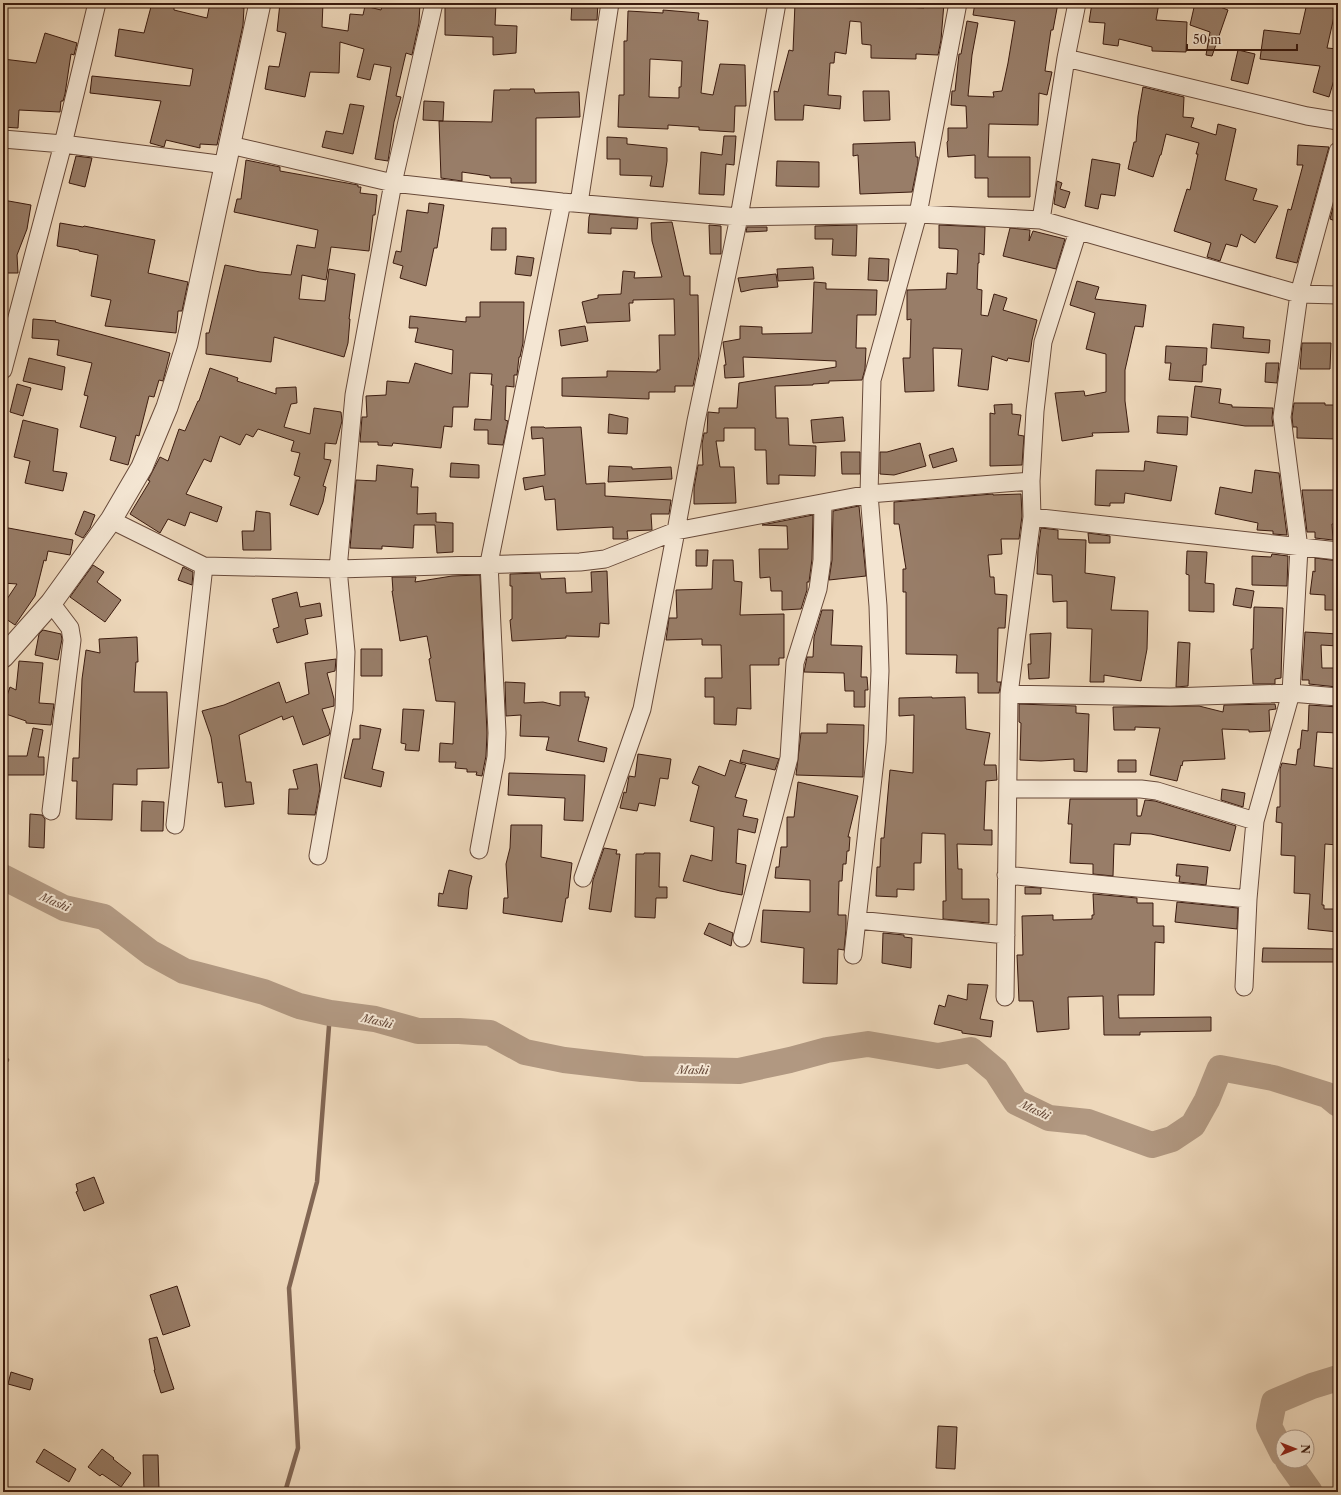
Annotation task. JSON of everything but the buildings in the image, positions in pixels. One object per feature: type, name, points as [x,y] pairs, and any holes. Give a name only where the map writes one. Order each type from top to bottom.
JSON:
[{"type":"street","points":[[3,370],[63,144],[97,3]]},
{"type":"street","points":[[3,656],[51,603],[111,520],[142,467],[169,400],[186,344],[260,3]]},
{"type":"street","points":[[318,856],[344,709],[346,652],[338,569],[354,395],[393,183],[434,3]]},
{"type":"street","points":[[579,203],[610,3]]},
{"type":"street","points":[[583,878],[642,709],[696,420],[739,217],[777,3]]},
{"type":"street","points":[[853,955],[877,742],[880,671],[878,606],[870,494],[872,380],[918,214],[958,3]]},
{"type":"street","points":[[1041,220],[1066,58],[1077,3]]},
{"type":"street","points":[[1066,58],[1307,116],[1338,121]]},
{"type":"street","points":[[3,139],[63,144],[226,165]]},
{"type":"street","points":[[230,145],[393,183],[562,202],[739,217],[918,214],[1041,220],[1299,294],[1338,295]]},
{"type":"street","points":[[1244,988],[1248,899],[1255,821],[1291,693],[1300,548],[1282,417],[1299,294],[1338,151]]},
{"type":"street","points":[[479,850],[496,749],[497,733],[489,563],[562,202]]},
{"type":"street","points":[[1005,997],[1009,694],[1032,517],[1031,481],[1035,411],[1043,342],[1078,231]]},
{"type":"street","points":[[111,520],[204,566],[338,569],[489,563],[580,562],[605,559],[676,531],[870,494],[1031,481]]},
{"type":"street","points":[[742,938],[789,758],[795,663],[818,589],[822,560],[823,503]]},
{"type":"street","points":[[1032,517],[1300,548],[1338,551]]},
{"type":"street","points":[[175,825],[204,566]]},
{"type":"street","points":[[51,603],[70,628],[72,640],[51,811]]},
{"type":"street","points":[[1009,694],[1170,697],[1291,693],[1338,697]]},
{"type":"street","points":[[1008,789],[1141,789],[1157,791],[1255,821]]},
{"type":"street","points":[[1006,875],[1248,899]]},
{"type":"street","points":[[857,920],[1006,935]]},
{"type":"waterway","name":"Mashi","points":[[3,877],[64,908],[104,917],[151,953],[184,971],[264,992],[299,1006],[330,1013],[375,1019],[418,1031],[490,1033],[525,1052],[564,1060],[642,1069],[739,1071],[827,1050],[868,1044],[938,1056],[971,1050],[996,1071],[1016,1102],[1049,1118],[1088,1122],[1152,1145],[1172,1139],[1193,1125],[1207,1100],[1220,1068],[1273,1078],[1327,1095],[1338,1104]]},
{"type":"waterway","points":[[285,1492],[298,1448],[289,1288],[317,1182],[330,1013]]},
{"type":"waterway","points":[[3,1058],[7,1060]]},
{"type":"waterway","points":[[1275,1438],[1269,1426],[1274,1402],[1312,1386],[1338,1378]]},
{"type":"waterway","points":[[1294,1469],[1310,1492]]}]
